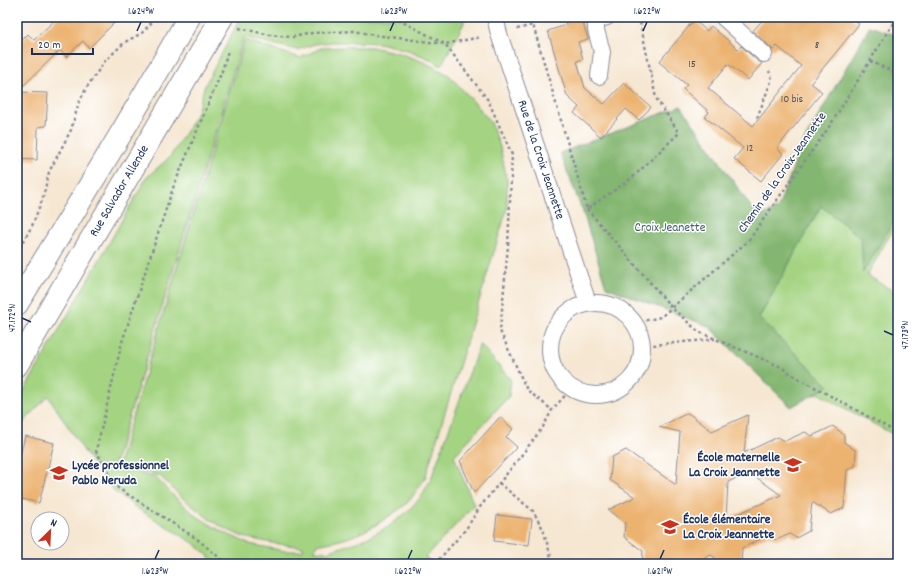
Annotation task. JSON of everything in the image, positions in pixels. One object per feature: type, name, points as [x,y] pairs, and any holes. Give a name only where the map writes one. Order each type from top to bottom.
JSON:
[{"type":"street","name":"Rue Salvador Allende","points":[[17,304],[76,209],[189,17]]},
{"type":"street","name":"Rue de la Croix Jeannette","points":[[494,17],[588,303]]},
{"type":"street","points":[[724,17],[764,54]]},
{"type":"street","points":[[599,76],[602,52],[596,30],[600,18]]},
{"type":"street","name":"Rue Salvador Allende","points":[[20,352],[120,188],[229,22]]},
{"type":"street","points":[[588,303],[606,304],[626,314],[634,324],[640,336],[642,349],[641,361],[636,373],[619,390],[595,396],[582,394],[571,389],[561,381],[554,370],[550,359],[549,346],[551,334],[557,323],[565,314],[576,307],[588,303]]},
{"type":"path","points":[[17,252],[32,226],[43,198],[49,172],[70,130],[79,102],[105,61],[124,42],[142,33],[152,22],[153,17]]},
{"type":"path","points":[[393,17],[445,44],[488,100],[512,155],[508,246],[500,331],[527,390],[552,410]]},
{"type":"path","points":[[587,209],[632,178],[679,133],[656,98],[638,17]]},
{"type":"path","name":"Chemin de la Croix-Jeannette","points":[[634,324],[661,317],[748,241],[831,124],[897,17]]},
{"type":"path","points":[[229,22],[270,35],[293,37],[312,33],[354,31],[445,44],[499,34],[533,24],[587,209],[672,308],[699,332],[779,366],[798,378],[898,432]]},
{"type":"path","points":[[226,564],[197,539],[118,488],[96,451],[122,342],[141,283],[173,188],[222,71],[230,45]]},
{"type":"path","points":[[757,118],[772,79],[764,54]]},
{"type":"path","points":[[870,61],[898,74]]},
{"type":"path","points":[[642,349],[653,345],[717,339]]},
{"type":"path","points":[[435,564],[466,530],[480,507],[543,427],[552,410],[571,389]]},
{"type":"path","points":[[499,483],[533,511],[543,529],[553,564]]},
{"type":"green space","points":[[241,17],[463,17],[464,23],[441,66],[430,59],[408,50],[379,43],[332,42],[315,44],[297,50],[244,37],[114,466],[156,478],[195,515],[221,531],[249,544],[285,551],[303,551],[303,547],[243,537],[209,519],[180,496],[160,476],[118,465],[245,40],[300,58],[321,48],[372,47],[399,53],[424,62],[449,75],[491,123],[500,147],[507,180],[507,209],[425,478],[407,503],[383,521],[356,535],[337,541],[316,545],[315,551],[327,552],[365,539],[388,527],[407,512],[421,497],[431,479],[480,344],[511,380],[509,396],[454,456],[474,505],[425,558],[434,564],[217,564],[195,544],[140,510],[115,492],[86,454],[48,396],[17,429],[17,403],[147,177],[170,157],[196,115],[205,85]]},
{"type":"green space","name":"Croix Jeanette","points":[[870,26],[898,36],[898,214],[863,273],[861,238],[821,206],[759,318],[829,386],[791,407],[708,326],[606,287],[583,212],[560,153],[681,106],[751,207],[761,216],[778,208],[801,146]]},
{"type":"green space","points":[[898,81],[898,221],[867,275],[898,294],[898,437],[753,358],[759,318],[821,205]]},
{"type":"building","points":[[58,17],[120,17],[89,48],[83,41],[66,57],[60,50],[17,92],[17,45],[28,34],[34,40]]},
{"type":"building","points":[[564,17],[581,17],[588,39],[578,42],[583,59],[577,61],[585,88],[604,104],[624,83],[651,107],[639,120],[626,109],[601,137],[574,113],[579,107],[567,96],[548,31],[566,25]]},
{"type":"building","points":[[765,17],[851,17],[859,24],[811,83],[822,92],[777,148],[783,154],[761,181],[734,159],[743,148],[705,117],[709,112],[683,89],[687,85],[659,62],[694,20],[707,31],[711,26],[738,49],[741,46],[762,63],[748,80],[728,64],[708,88],[753,126],[801,66],[777,46],[773,50],[753,31]]},
{"type":"building","points":[[17,92],[48,93],[46,126],[38,127],[37,160],[17,159]]},
{"type":"building","points":[[688,413],[712,431],[748,415],[744,453],[778,437],[785,441],[805,432],[812,436],[833,426],[844,435],[844,442],[856,451],[855,466],[847,470],[844,508],[831,514],[812,502],[809,531],[796,538],[790,534],[776,540],[769,535],[742,548],[741,564],[724,564],[711,555],[692,564],[642,564],[643,551],[624,537],[625,523],[608,510],[635,497],[610,480],[612,457],[626,450],[676,485],[680,432],[659,427]],"holes":[[[749,472],[781,495],[726,519],[728,482]]]},
{"type":"building","points":[[500,417],[513,429],[506,437],[517,447],[474,493],[460,461]]},
{"type":"building","points":[[25,436],[54,443],[39,503],[17,498],[17,469]]},
{"type":"building","points":[[497,515],[532,519],[529,545],[494,541]]},
{"type":"place","name":"École maternelle La Croix Jeannette","points":[[793,465]]},
{"type":"place","name":"Lycée professionnel Pablo Neruda","points":[[59,473]]},
{"type":"place","name":"École élémentaire La Croix Jeannette","points":[[670,527]]}]
